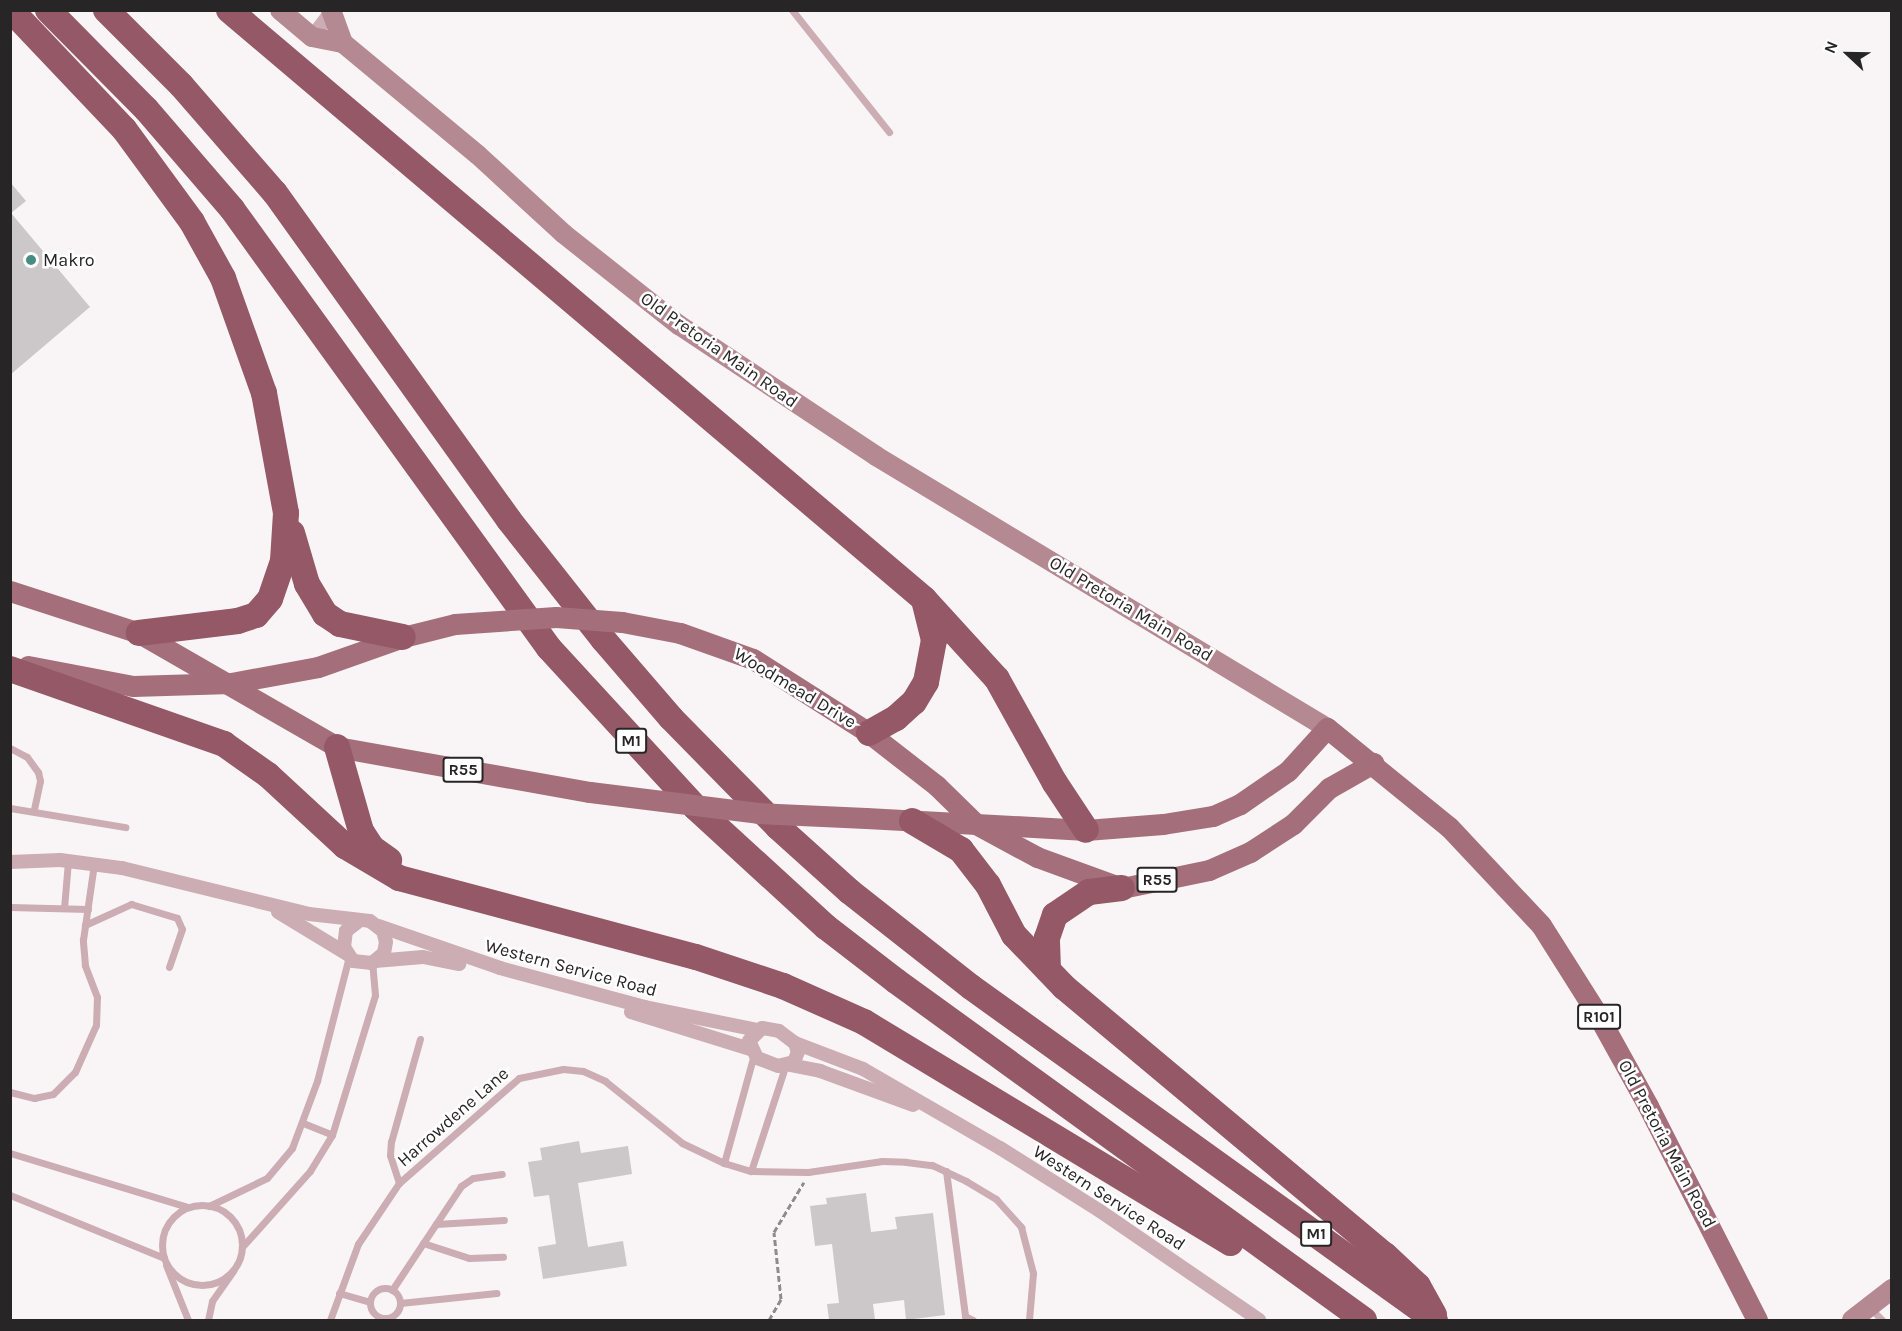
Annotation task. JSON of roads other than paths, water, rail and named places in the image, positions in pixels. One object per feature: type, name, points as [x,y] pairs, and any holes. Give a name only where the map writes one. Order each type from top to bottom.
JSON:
[{"type":"highway","points":[[11,10],[124,129],[192,222],[224,278],[264,393],[286,513],[307,584],[325,614],[340,624],[403,637]]},
{"type":"highway","name":"M1","points":[[48,10],[146,108],[232,209],[549,648],[696,808],[826,927],[896,981],[1364,1320]]},
{"type":"highway","name":"M1","points":[[106,10],[181,85],[275,193],[509,520],[603,639],[671,718],[778,827],[849,891],[971,987],[1436,1320]]},
{"type":"highway","points":[[229,10],[924,599],[997,679],[1055,783],[1086,830]]},
{"type":"highway","points":[[139,633],[238,621],[256,615],[278,583],[286,513]]},
{"type":"highway","points":[[869,733],[896,718],[914,702],[926,682],[934,640],[924,599]]},
{"type":"highway","points":[[10,669],[224,744],[268,774],[345,846],[385,872],[456,894],[696,957],[783,986],[864,1022],[1352,1320]]},
{"type":"highway","points":[[337,747],[356,819],[372,848],[396,865],[456,894]]},
{"type":"highway","points":[[912,821],[961,850],[988,885],[1014,935],[1048,970],[1385,1255],[1418,1286],[1436,1320]]},
{"type":"highway","points":[[1048,970],[1047,938],[1055,915],[1089,892],[1122,888]]},
{"type":"main road","name":"Old Pretoria Main Road","points":[[280,10],[312,37],[343,43],[478,155],[564,234],[679,325],[876,456],[1328,728],[1467,843],[1541,926],[1596,1012],[1648,1106],[1757,1320]]},
{"type":"main road","points":[[332,11],[343,43]]},
{"type":"main road","name":"Woodmead Drive","points":[[10,591],[139,633],[231,683],[295,725],[337,747],[590,792],[758,813],[1086,830],[1163,824],[1213,816],[1240,804],[1288,771],[1328,728]]},
{"type":"main road","name":"Woodmead Drive","points":[[10,663],[133,686],[231,683],[318,667],[403,637],[455,624],[556,617],[622,622],[680,633],[753,659],[869,733],[938,786],[976,824],[1037,857],[1122,888]]},
{"type":"main road","name":"R55","points":[[1122,888],[1209,870],[1250,852],[1293,824],[1329,788],[1373,763]]},
{"type":"main road","points":[[1852,1320],[1876,1314],[1892,1289]]},
{"type":"street","points":[[312,37],[332,11]]},
{"type":"street","points":[[10,862],[68,861],[94,864],[263,903],[359,921],[380,926],[386,948],[374,962],[359,963],[263,903]]},
{"type":"street","points":[[348,955],[344,935],[359,921]]},
{"type":"street","name":"Western Service Road","points":[[380,926],[527,976],[645,1007],[757,1030]]},
{"type":"street","name":"Western Service Road","points":[[374,962],[436,958],[752,1051]]},
{"type":"street","points":[[773,1029],[795,1043],[797,1058],[788,1066],[764,1062],[752,1051],[749,1041],[757,1030],[773,1029]]},
{"type":"street","name":"Western Service Road","points":[[795,1043],[863,1069],[1100,1210],[1243,1316],[1259,1320]]},
{"type":"street","name":"Western Service Road","points":[[788,1066],[820,1071],[934,1113]]},
{"type":"lane","points":[[792,10],[889,132]]},
{"type":"lane","points":[[10,748],[27,757],[38,772],[40,781],[34,810]]},
{"type":"lane","points":[[10,808],[34,810],[125,827]]},
{"type":"lane","points":[[64,908],[68,861]]},
{"type":"lane","points":[[10,1092],[34,1098],[53,1094],[75,1072],[86,1049],[99,1013],[83,954],[94,864]]},
{"type":"lane","points":[[86,925],[131,904],[177,918],[182,929],[169,967]]},
{"type":"lane","points":[[10,906],[88,909]]},
{"type":"lane","points":[[10,1153],[188,1207],[209,1206],[241,1194],[279,1168],[303,1123],[348,955]]},
{"type":"lane","points":[[208,1320],[212,1301],[230,1281],[242,1247],[310,1171],[332,1135],[375,995],[374,962]]},
{"type":"lane","points":[[399,1183],[390,1155],[392,1131],[420,1039]]},
{"type":"lane","points":[[724,1163],[752,1051]]},
{"type":"lane","points":[[751,1171],[788,1066]]},
{"type":"lane","name":"Harrowdene Lane","points":[[330,1320],[369,1222],[399,1183],[519,1078],[545,1069],[583,1071],[605,1081],[682,1143],[724,1163],[751,1171],[808,1172],[882,1161],[932,1165],[946,1171],[996,1199],[1021,1227],[1033,1274],[1029,1320]]},
{"type":"lane","points":[[303,1123],[332,1135]]},
{"type":"lane","points":[[946,1171],[965,1316],[974,1320]]},
{"type":"lane","points":[[400,1303],[394,1315],[383,1319],[373,1313],[370,1302],[375,1292],[392,1290],[465,1182],[502,1174]]},
{"type":"lane","points":[[10,1195],[165,1261],[176,1276],[200,1285],[216,1282],[233,1268]]},
{"type":"lane","points":[[209,1206],[229,1215],[236,1224],[242,1247]]},
{"type":"lane","points":[[188,1207],[168,1223],[163,1235],[165,1261],[188,1320]]},
{"type":"lane","points":[[435,1224],[504,1220]]},
{"type":"lane","points":[[423,1243],[469,1258],[503,1257]]},
{"type":"lane","points":[[392,1290],[400,1303]]},
{"type":"lane","points":[[339,1293],[370,1302]]},
{"type":"lane","points":[[400,1303],[496,1293]]},
{"type":"place","name":"Makro","points":[[31,260]]}]
